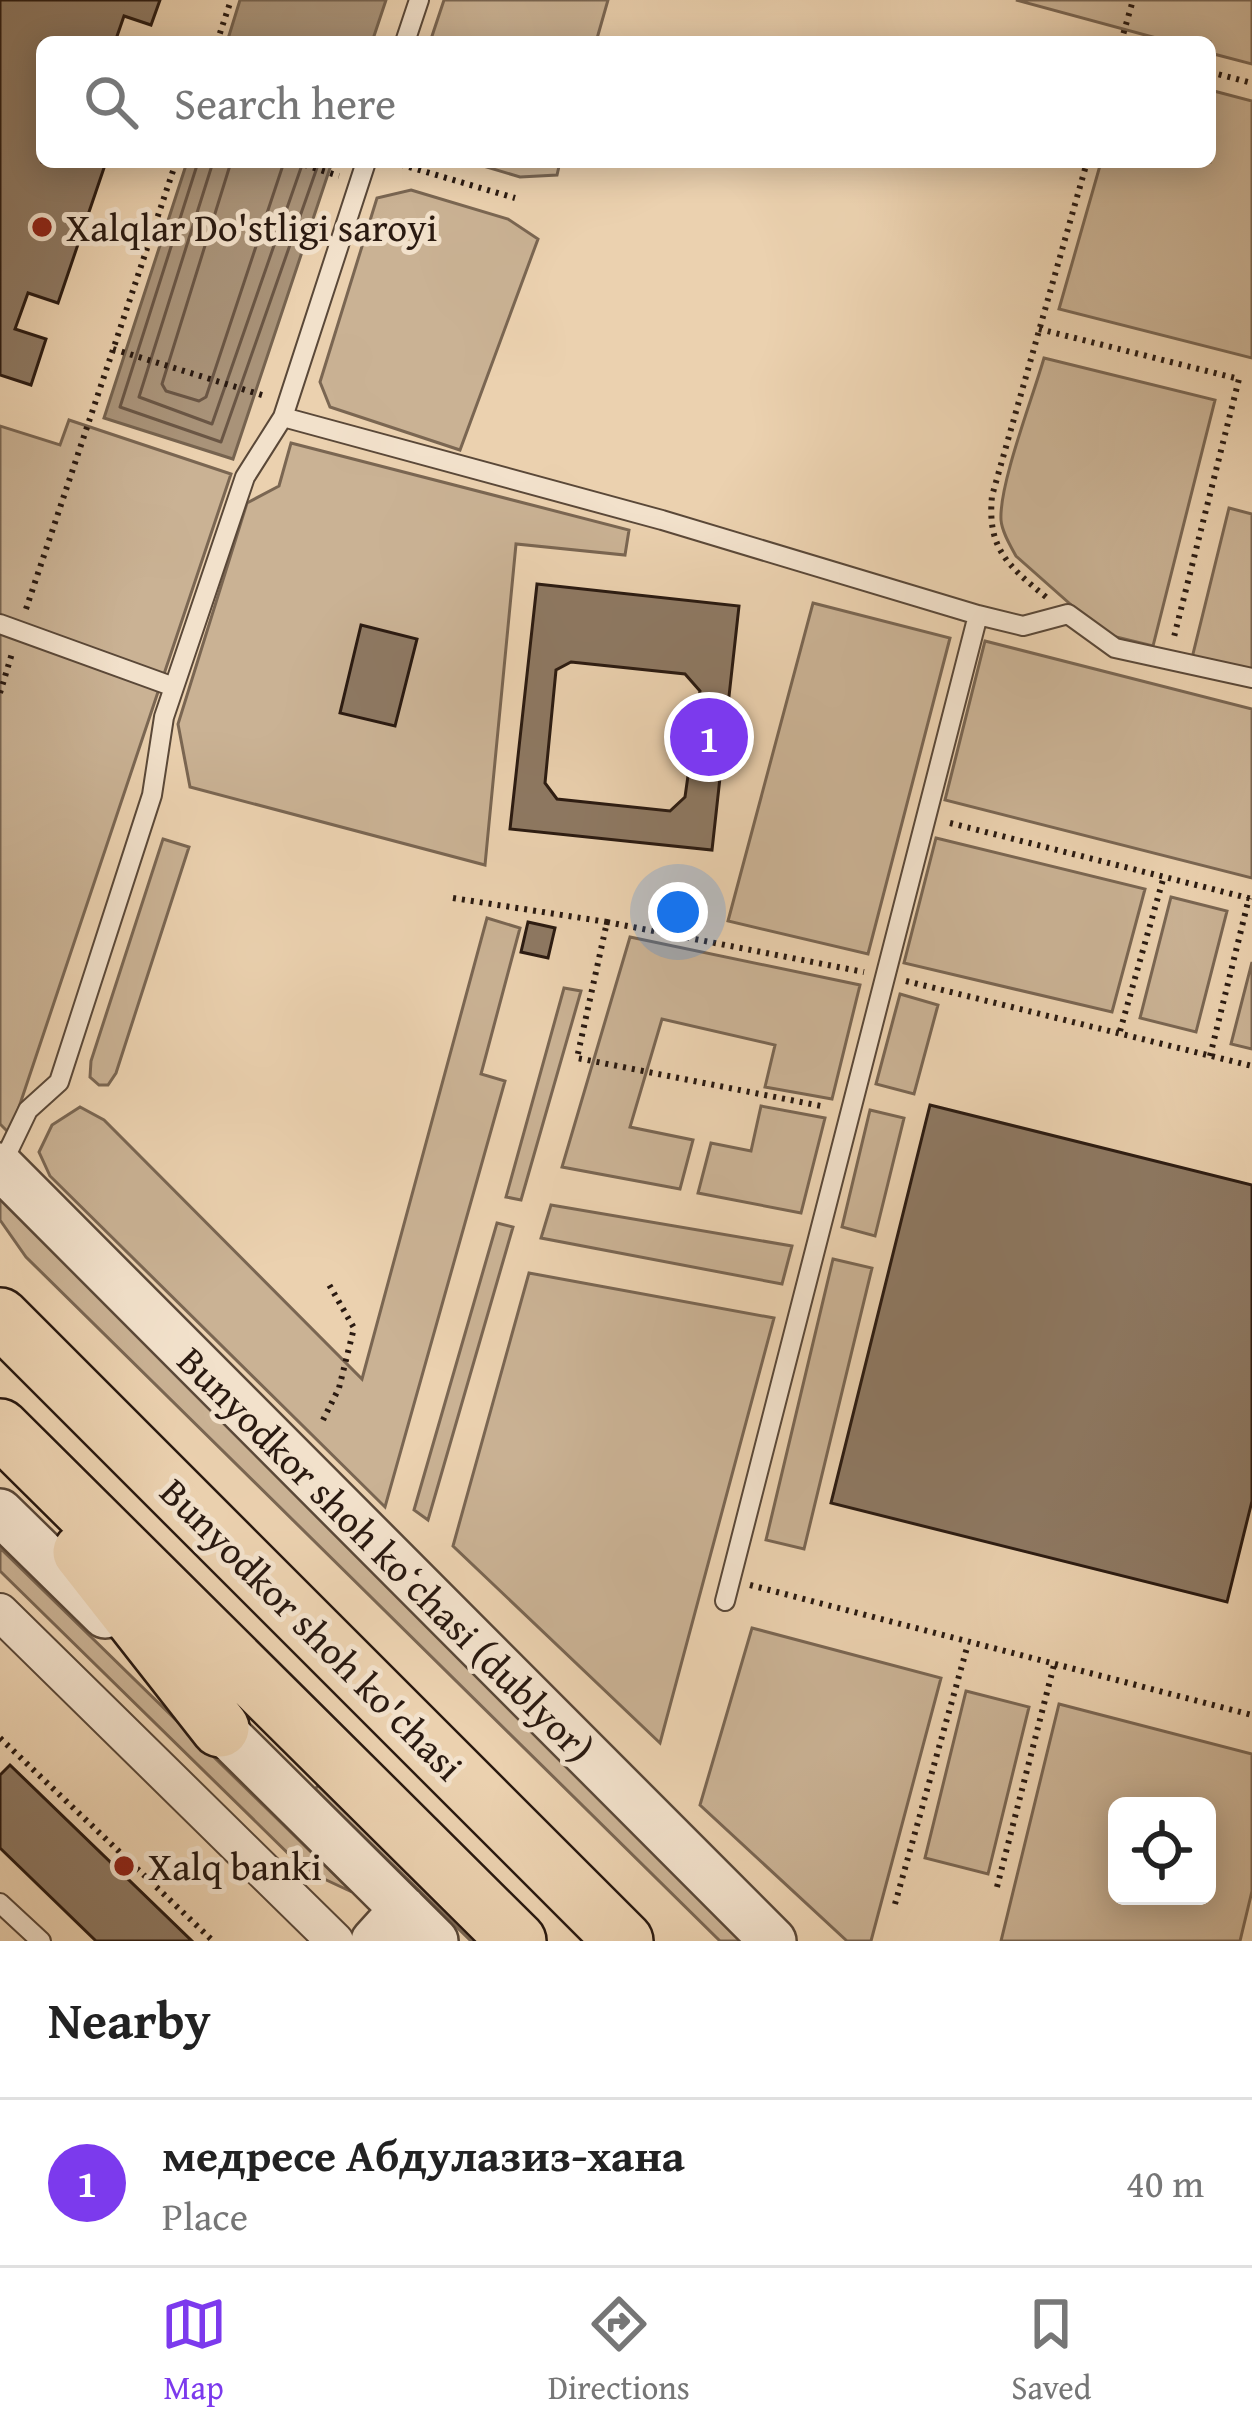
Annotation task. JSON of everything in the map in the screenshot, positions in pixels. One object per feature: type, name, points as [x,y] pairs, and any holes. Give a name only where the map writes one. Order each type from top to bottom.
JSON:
[{"type":"main road","points":[[0,1273],[84,1401]]},
{"type":"main road","name":"Bunyodkor shoh ko'chasi","points":[[0,1317],[624,1941]]},
{"type":"main road","name":"Bunyodkor shoh ko'chasi","points":[[0,1428],[517,1941]]},
{"type":"main road","points":[[0,1451],[220,1728]]},
{"type":"street","name":"Bunyodkor shoh koʻchasi (dublyor)","points":[[0,1167],[773,1941]]},
{"type":"street","points":[[0,1511],[220,1728],[404,1930]]},
{"type":"street","points":[[0,1612],[335,1941]]},
{"type":"lane","points":[[407,36],[419,0]]},
{"type":"lane","points":[[0,1167],[28,1110],[58,1082],[152,795],[164,716],[245,477],[285,410],[363,168]]},
{"type":"lane","points":[[285,410],[978,615],[1023,626],[1068,614],[1115,648],[1252,678]]},
{"type":"lane","points":[[725,1601],[847,1111],[929,818],[978,615]]},
{"type":"lane","points":[[9,627],[174,687]]},
{"type":"lane","points":[[0,1903],[41,1941]]},
{"type":"path","points":[[219,36],[231,0]]},
{"type":"path","points":[[1123,36],[1133,0]]},
{"type":"path","points":[[1216,74],[1252,83]]},
{"type":"path","points":[[0,693],[9,627],[113,349],[174,168]]},
{"type":"path","points":[[315,168],[359,182]]},
{"type":"path","points":[[412,168],[515,198]]},
{"type":"path","points":[[1068,614],[994,546],[989,525],[992,496],[1085,168]]},
{"type":"path","points":[[1039,329],[1239,379],[1168,658]]},
{"type":"path","points":[[113,349],[285,410]]},
{"type":"path","points":[[929,818],[1250,898],[1210,1055]]},
{"type":"path","points":[[1120,1031],[1164,876]]},
{"type":"path","points":[[453,898],[607,922],[886,977],[1252,1066]]},
{"type":"path","points":[[607,922],[577,1058],[847,1111]]},
{"type":"path","points":[[323,1420],[339,1388],[354,1328],[327,1280]]},
{"type":"path","points":[[730,1580],[1252,1715]]},
{"type":"path","points":[[895,1904],[968,1644]]},
{"type":"path","points":[[997,1887],[1054,1665]]},
{"type":"path","points":[[0,1738],[213,1941]]},
{"type":"shaded area","points":[[444,0],[608,0],[598,36],[432,36]]},
{"type":"shaded area","points":[[1016,0],[1252,0],[1252,64],[1216,55],[1216,36],[1149,36]]},
{"type":"shaded area","points":[[1216,92],[1252,101],[1252,358],[1059,309],[1099,168],[1216,168]]},
{"type":"shaded area","points":[[490,168],[559,168],[557,175],[520,177]]},
{"type":"shaded area","points":[[411,190],[508,219],[538,239],[460,450],[330,407],[320,382],[377,198]]},
{"type":"shaded area","points":[[1044,358],[1215,400],[1153,646],[1104,634],[1016,556],[1005,534],[1001,520],[1005,485]]},
{"type":"shaded area","points":[[69,420],[231,474],[10,1134],[0,1124],[0,426],[60,445]]},
{"type":"shaded area","points":[[291,443],[629,530],[625,555],[516,544],[485,865],[190,787],[178,724],[247,503],[279,486]]},
{"type":"shaded area","points":[[1229,508],[1252,514],[1252,670],[1192,658]]},
{"type":"shaded area","points":[[813,603],[950,638],[868,954],[728,921]]},
{"type":"shaded area","points":[[985,641],[1252,709],[1252,878],[945,800]]},
{"type":"shaded area","points":[[936,838],[1145,889],[1112,1012],[904,963]]},
{"type":"shaded area","points":[[163,839],[189,847],[116,1073],[108,1085],[99,1085],[90,1077],[91,1061]]},
{"type":"shaded area","points":[[1171,897],[1227,911],[1196,1032],[1140,1018]]},
{"type":"shaded area","points":[[487,918],[520,928],[481,1074],[505,1081],[385,1507],[50,1176],[39,1152],[52,1125],[80,1107],[104,1120],[362,1379]]},
{"type":"shaded area","points":[[630,937],[860,985],[832,1099],[765,1087],[775,1045],[662,1019],[630,1127],[693,1140],[680,1189],[562,1167]]},
{"type":"shaded area","points":[[1252,962],[1252,1049],[1231,1044]]},
{"type":"shaded area","points":[[564,988],[581,991],[521,1200],[506,1197]]},
{"type":"shaded area","points":[[900,994],[938,1005],[914,1094],[876,1084]]},
{"type":"shaded area","points":[[761,1106],[825,1118],[801,1213],[698,1193],[711,1143],[751,1151]]},
{"type":"shaded area","points":[[870,1110],[904,1118],[875,1236],[842,1227]]},
{"type":"shaded area","points":[[0,1195],[753,1941],[720,1941],[26,1257],[0,1220]]},
{"type":"shaded area","points":[[551,1205],[792,1246],[782,1284],[541,1238]]},
{"type":"shaded area","points":[[497,1223],[513,1227],[428,1520],[414,1510]]},
{"type":"shaded area","points":[[833,1259],[872,1268],[804,1549],[766,1540]]},
{"type":"shaded area","points":[[529,1273],[774,1318],[660,1743],[453,1546]]},
{"type":"shaded area","points":[[0,1548],[352,1892],[305,1870],[0,1571]]},
{"type":"shaded area","points":[[752,1628],[941,1678],[871,1941],[847,1941],[700,1805]]},
{"type":"shaded area","points":[[966,1691],[1029,1707],[988,1874],[925,1858]]},
{"type":"shaded area","points":[[1059,1704],[1252,1754],[1252,1891],[1240,1941],[1001,1941]]},
{"type":"shaded area","points":[[326,1778],[492,1941],[471,1941],[315,1789]]},
{"type":"water","points":[[240,0],[386,0],[374,36],[229,36]]},
{"type":"water","points":[[185,168],[330,168],[233,459],[104,418]]},
{"type":"building","name":"Xalqlar Do'stligi saroyi","points":[[0,0],[160,0],[151,25],[124,16],[117,36],[36,36],[36,168],[104,168],[58,303],[28,293],[15,329],[46,339],[31,385],[0,375]]},
{"type":"building","points":[[537,584],[739,606],[712,850],[510,829]],"holes":[[[571,662],[685,674],[700,691],[685,797],[670,811],[557,799],[545,783],[556,670]]]},
{"type":"building","points":[[361,625],[417,639],[395,726],[340,713]]},
{"type":"building","points":[[528,922],[555,928],[548,958],[521,952]]},
{"type":"building","points":[[930,1105],[1252,1185],[1252,1501],[1227,1602],[831,1503]]},
{"type":"building","points":[[10,1765],[192,1941],[96,1941],[0,1848],[0,1775]]},
{"type":"place","name":"Xalqlar Do'stligi saroyi","points":[[42,227]]},
{"type":"place","name":"медресе Абдулазиз-хана","points":[[709,737]]},
{"type":"place","name":"Xalq banki","points":[[124,1866]]}]
